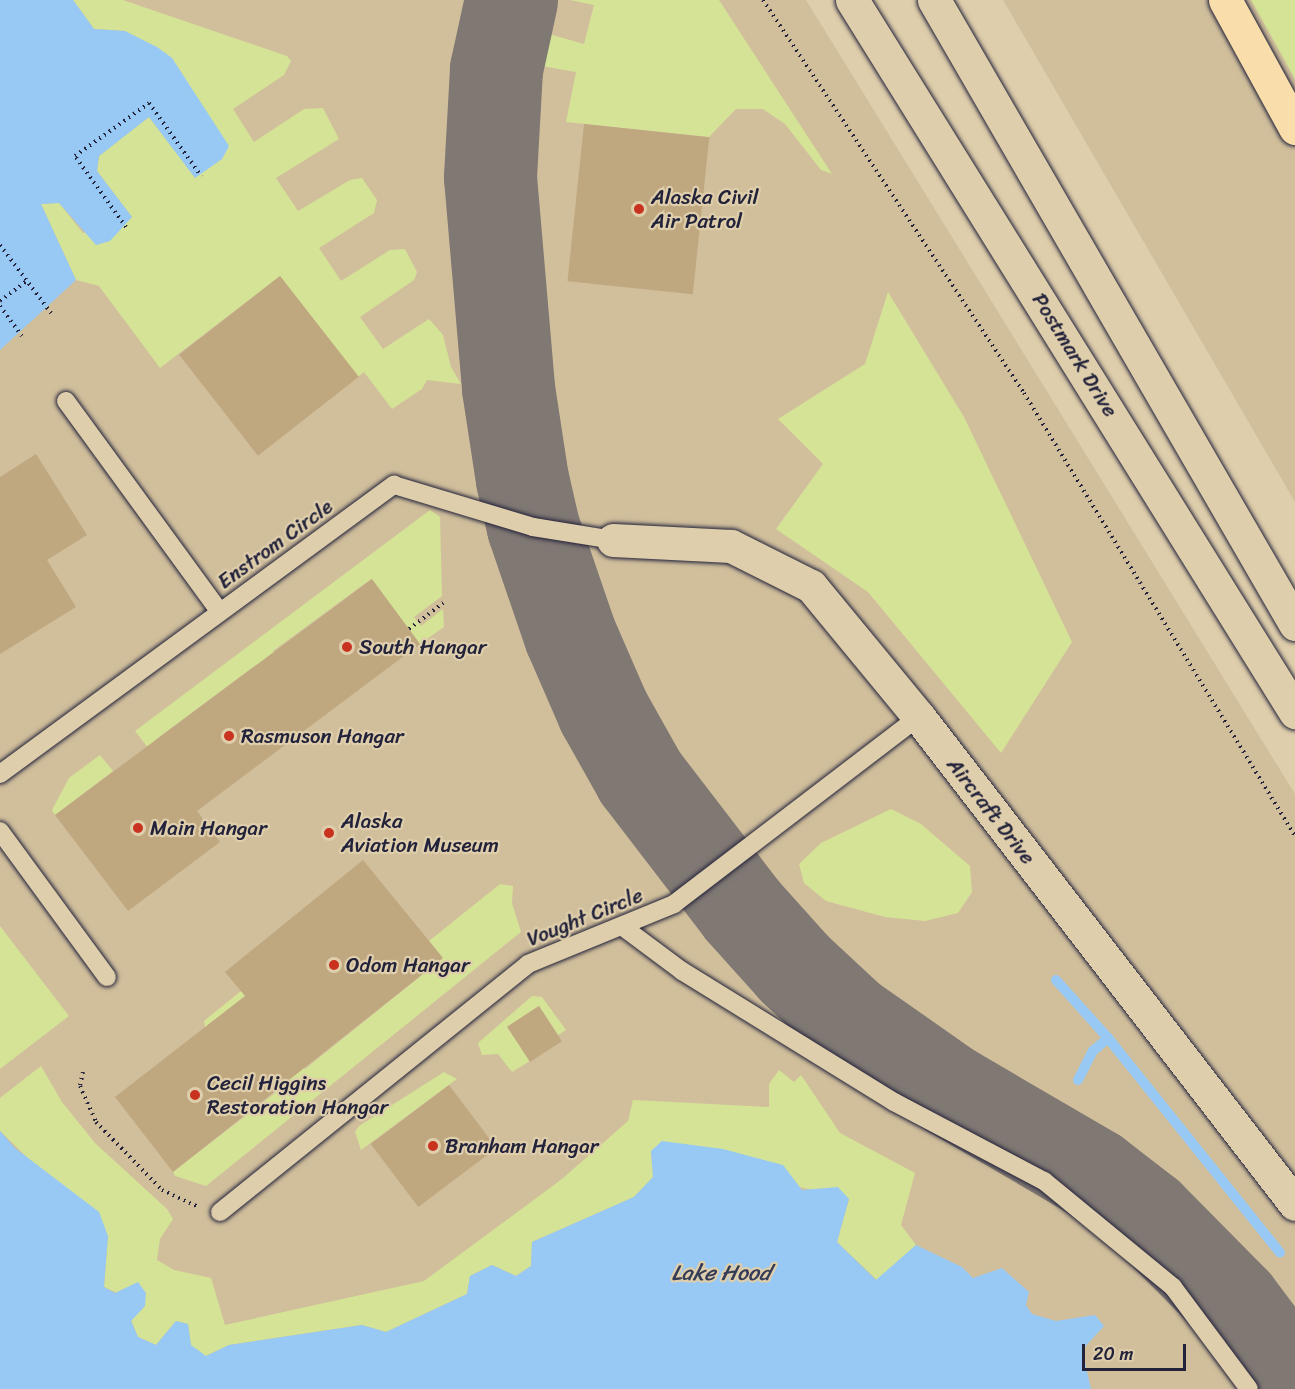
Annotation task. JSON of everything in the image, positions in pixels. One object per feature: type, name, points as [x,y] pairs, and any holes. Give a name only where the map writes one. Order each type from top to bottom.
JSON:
[{"type":"main road","points":[[1225,0],[1295,128]]},
{"type":"street","name":"Postmark Drive","points":[[852,0],[1295,712]]},
{"type":"street","points":[[934,0],[1295,624]]},
{"type":"street","name":"Aircraft Drive","points":[[613,540],[731,546],[811,586],[919,717],[1295,1204]]},
{"type":"lane","points":[[66,401],[220,612]]},
{"type":"lane","name":"Enstrom Circle","points":[[0,774],[394,485],[533,527],[613,540]]},
{"type":"lane","name":"Vought Circle","points":[[220,1212],[528,964],[623,927],[674,904],[919,717]]},
{"type":"lane","points":[[0,831],[108,977]]},
{"type":"lane","points":[[623,927],[682,971],[894,1102],[1044,1181],[1173,1287],[1249,1389]]},
{"type":"path","points":[[763,0],[1024,393],[1295,836]]},
{"type":"path","points":[[126,227],[75,156],[148,103],[201,176]]},
{"type":"path","points":[[0,245],[51,313]]},
{"type":"path","points":[[0,301],[27,281]]},
{"type":"path","points":[[0,306],[22,336]]},
{"type":"path","points":[[409,629],[442,603]]},
{"type":"path","points":[[83,1072],[80,1086],[96,1122],[133,1163],[170,1195],[187,1204],[220,1212]]},
{"type":"shaded area","points":[[0,0],[806,0],[1295,794],[1295,1389],[0,1389]]},
{"type":"shaded area","points":[[1003,0],[1295,0],[1295,502]]},
{"type":"green space","points":[[73,0],[123,0],[287,56],[291,61],[284,75],[233,109],[254,142],[304,109],[323,108],[339,139],[276,178],[298,211],[350,180],[362,178],[377,200],[374,213],[319,248],[341,281],[390,250],[405,249],[417,272],[414,280],[360,317],[383,349],[429,319],[443,335],[451,367],[461,384],[427,380],[422,389],[392,409],[364,372],[358,377],[280,276],[160,368],[99,286],[76,280],[41,204],[59,203],[83,233],[132,217],[97,171],[99,156],[149,117],[195,177],[172,58],[125,31],[94,29]]},
{"type":"green space","points":[[570,0],[719,0],[832,174],[821,170],[785,124],[763,109],[736,109],[709,137],[566,122],[576,72],[541,66],[529,54],[532,39],[542,32],[584,44],[594,5]]},
{"type":"green space","points":[[1251,0],[1295,0],[1295,79]]},
{"type":"green space","points":[[888,292],[964,417],[1072,642],[1001,753],[868,592],[776,529],[823,464],[778,419],[865,364]]},
{"type":"green space","points":[[430,510],[440,517],[442,596],[414,617],[421,626],[443,609],[444,627],[420,644],[371,579],[273,651],[306,695],[285,709],[253,667],[155,740],[187,784],[180,789],[135,731]]},
{"type":"green space","points":[[100,755],[113,771],[55,815],[52,810],[69,778]]},
{"type":"green space","points":[[891,809],[921,824],[970,866],[972,892],[958,913],[925,921],[885,917],[826,901],[804,883],[799,864],[821,843]]},
{"type":"green space","points":[[500,884],[513,886],[512,903],[521,932],[206,1186],[175,1176],[173,1172],[275,1093],[217,1018],[205,1027],[204,1021],[241,991],[305,1069],[442,959],[429,941]]},
{"type":"green space","points":[[0,926],[69,1016],[0,1069]]},
{"type":"green space","points":[[532,996],[542,997],[566,1030],[558,1035],[539,1006],[507,1027],[530,1061],[512,1072],[498,1054],[482,1055],[478,1043]]},
{"type":"green space","points":[[41,1066],[62,1102],[95,1143],[167,1209],[173,1219],[160,1239],[157,1260],[174,1270],[211,1278],[225,1325],[424,1281],[562,1179],[628,1121],[633,1100],[769,1107],[769,1084],[779,1070],[794,1082],[801,1075],[840,1133],[915,1173],[901,1225],[916,1245],[877,1280],[837,1242],[849,1199],[651,1151],[653,1177],[634,1197],[532,1242],[531,1266],[516,1276],[492,1265],[470,1276],[467,1294],[386,1332],[362,1325],[229,1345],[206,1356],[191,1346],[188,1324],[176,1321],[156,1345],[138,1337],[131,1320],[145,1306],[104,1287],[108,1236],[0,1131],[0,1098]]},
{"type":"green space","points":[[444,1072],[457,1079],[361,1150],[355,1132],[359,1126]]},
{"type":"water","points":[[0,0],[73,0],[94,29],[125,31],[157,47],[172,58],[229,146],[222,159],[195,178],[149,117],[99,156],[97,171],[132,217],[110,241],[96,245],[59,203],[41,204],[76,280],[0,350]]},
{"type":"water","name":"Lake Hood","points":[[0,1131],[15,1148],[99,1212],[108,1236],[104,1287],[115,1293],[138,1282],[146,1293],[145,1306],[131,1321],[138,1337],[156,1345],[176,1321],[188,1324],[191,1345],[206,1356],[229,1345],[362,1325],[386,1332],[467,1294],[470,1276],[492,1265],[516,1276],[531,1266],[532,1242],[634,1197],[653,1177],[651,1151],[662,1141],[723,1149],[783,1165],[802,1190],[838,1187],[849,1199],[837,1242],[876,1280],[916,1245],[962,1267],[973,1278],[1002,1268],[1029,1292],[1026,1305],[1032,1314],[1056,1321],[1095,1315],[1104,1326],[1082,1350],[1091,1389],[0,1389]]},
{"type":"building","name":"Alaska Civil Air Patrol","points":[[584,124],[709,137],[693,294],[567,281]]},
{"type":"building","points":[[280,276],[359,377],[258,456],[179,355]]},
{"type":"building","points":[[36,454],[87,535],[47,560],[76,607],[0,654],[0,477]]},
{"type":"building","points":[[372,579],[420,644],[197,811],[220,842],[128,911],[55,815]]},
{"type":"building","points":[[363,860],[443,958],[173,1172],[115,1097],[245,996],[225,972]]},
{"type":"building","points":[[539,1006],[562,1041],[530,1062],[507,1027]]},
{"type":"building","name":"Branham Hangar","points":[[449,1085],[497,1148],[418,1207],[371,1144]]},
{"type":"waterway","points":[[1056,980],[1108,1038],[1280,1253]]},
{"type":"waterway","points":[[1078,1080],[1093,1051],[1108,1038]]},
{"type":"taxiway","points":[[511,0],[496,69],[490,177],[508,388],[522,479],[533,527],[570,635],[603,711],[640,777],[742,910],[794,968],[850,1020],[950,1090],[1094,1174],[1147,1215],[1234,1303],[1295,1384]]},
{"type":"place","name":"Alaska Civil Air Patrol","points":[[639,209]]},
{"type":"place","name":"South Hangar","points":[[347,647]]},
{"type":"place","name":"Rasmuson Hangar","points":[[229,736]]},
{"type":"place","name":"Main Hangar","points":[[138,828]]},
{"type":"place","name":"Alaska Aviation Museum","points":[[329,833]]},
{"type":"place","name":"Odom Hangar","points":[[334,965]]},
{"type":"place","name":"Cecil Higgins Restoration Hangar","points":[[195,1095]]},
{"type":"place","name":"Branham Hangar","points":[[433,1146]]}]
